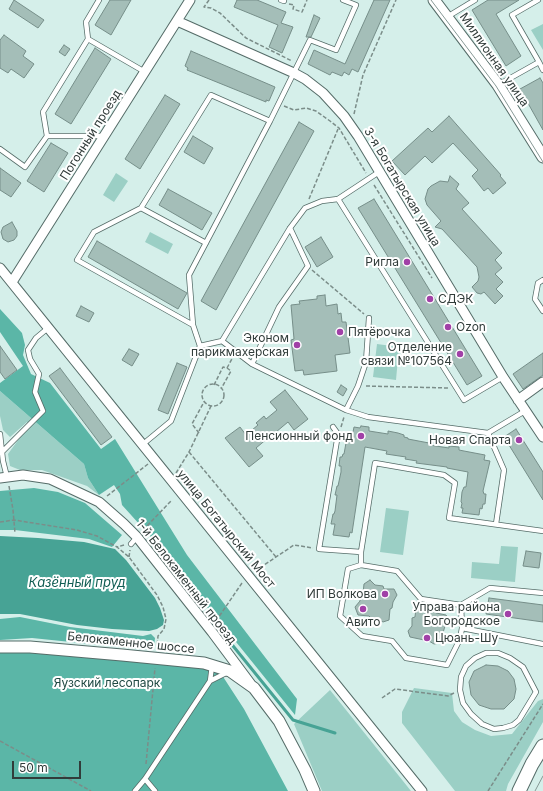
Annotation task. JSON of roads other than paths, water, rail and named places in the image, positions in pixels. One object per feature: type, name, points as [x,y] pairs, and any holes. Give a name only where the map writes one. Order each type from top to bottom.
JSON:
[{"type":"main road","points":[[519,791],[532,764],[543,746]]},
{"type":"street","name":"Погонный проезд","points":[[12,282],[190,0]]},
{"type":"street","name":"Миллионная улица","points":[[434,0],[498,85],[543,157]]},
{"type":"street","name":"3-я Богатырская улица","points":[[177,21],[294,73],[323,92],[344,116],[358,136],[503,378],[543,437]]},
{"type":"street","name":"улица Богатырский Мост","points":[[0,268],[153,460],[422,791]]},
{"type":"street","points":[[518,400],[543,382]]},
{"type":"street","name":"1-й Белокаменный проезд","points":[[3,477],[23,475],[50,479],[99,502],[124,524],[134,540],[210,630],[254,688]]},
{"type":"street","name":"Белокаменное шоссе","points":[[0,647],[30,647],[212,665],[230,671],[254,688]]},
{"type":"street","points":[[254,688],[279,721],[305,770],[314,791]]},
{"type":"lane","points":[[0,149],[25,167],[47,136],[43,112],[88,39],[86,22],[99,0]]},
{"type":"lane","points":[[142,445],[171,421],[200,346],[193,325],[189,275],[270,121],[310,40],[336,50],[356,5],[343,0]]},
{"type":"lane","points":[[447,16],[475,0]]},
{"type":"lane","points":[[538,0],[512,15],[543,70]]},
{"type":"lane","points":[[88,39],[145,72]]},
{"type":"lane","points":[[498,85],[539,62]]},
{"type":"lane","points":[[193,325],[77,260],[94,232],[141,208],[211,95],[270,121]]},
{"type":"lane","points":[[47,136],[105,136]]},
{"type":"lane","points":[[200,346],[222,341],[290,228],[305,208],[322,201],[338,199],[379,172]]},
{"type":"lane","points":[[338,199],[464,400],[503,378]]},
{"type":"lane","points":[[141,208],[206,243]]},
{"type":"lane","points":[[252,364],[279,307],[308,266],[290,228]]},
{"type":"lane","points":[[543,280],[538,284],[535,299],[543,311]]},
{"type":"lane","points":[[346,410],[358,386],[366,362],[369,318]]},
{"type":"lane","points":[[2,452],[42,411],[36,392],[39,374],[30,359],[28,350],[36,338],[48,328]]},
{"type":"lane","points":[[222,341],[252,364],[346,410],[368,417],[488,434],[525,411]]},
{"type":"lane","points":[[332,427],[338,434],[319,549],[361,552]]},
{"type":"lane","points":[[0,434],[3,477]]},
{"type":"lane","points":[[488,434],[504,470],[496,524]]},
{"type":"lane","points":[[361,565],[361,552],[375,463],[444,475],[455,482],[450,518],[543,531]]},
{"type":"lane","points":[[462,605],[462,628],[460,639],[447,665],[406,658],[392,641],[362,636],[340,616],[348,569],[361,565],[396,571],[421,599],[462,605],[490,588],[543,593]]},
{"type":"lane","points":[[462,628],[543,644]]},
{"type":"lane","points":[[486,653],[498,653],[510,658],[523,667],[536,692],[519,720],[513,725],[494,729],[482,724],[471,714],[463,703],[460,690],[461,677],[466,666],[475,658],[486,653]]},
{"type":"lane","points":[[135,791],[145,779],[210,681],[212,665]]},
{"type":"lane","points":[[210,681],[230,671]]},
{"type":"lane","points":[[536,692],[543,692]]},
{"type":"lane","points":[[145,779],[155,791]]},
{"type":"water","name":"Казённый пруд","points":[[0,536],[84,542],[115,549],[126,560],[155,598],[164,620],[163,625],[157,629],[149,631],[112,629],[77,625],[20,614],[0,614]]},
{"type":"waterway","points":[[221,631],[293,720],[335,733]]},
{"type":"tram line","points":[[431,0],[496,86],[543,162]]},
{"type":"tram line","points":[[535,791],[543,776]]},
{"type":"place","name":"Ригла","points":[[407,262]]},
{"type":"place","name":"СДЭК","points":[[430,299]]},
{"type":"place","name":"Ozon","points":[[448,327]]},
{"type":"place","name":"Пятёрочка","points":[[340,332]]},
{"type":"place","name":"Эконом парикмахерская","points":[[297,345]]},
{"type":"place","name":"Отделение связи №107564","points":[[460,354]]},
{"type":"place","name":"Пенсионный фонд","points":[[361,436]]},
{"type":"place","name":"Новая Спарта","points":[[519,440]]},
{"type":"place","name":"ИП Волкова","points":[[385,594]]},
{"type":"place","name":"Авито","points":[[363,609]]},
{"type":"place","name":"Управа района Богородское","points":[[508,614]]},
{"type":"place","name":"Цюань-Шу","points":[[427,638]]},
{"type":"park label","name":"Яузский лесопарк","points":[[107,683]]}]
